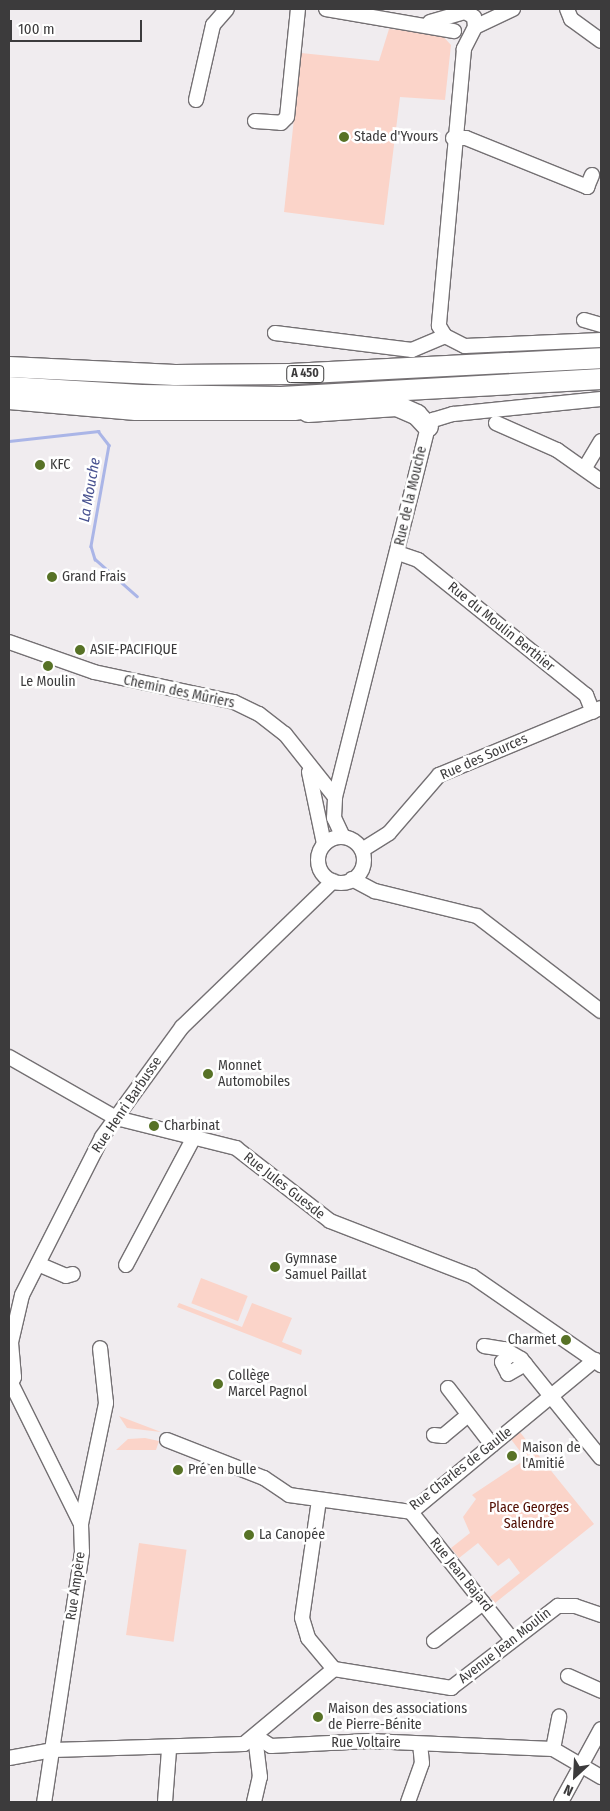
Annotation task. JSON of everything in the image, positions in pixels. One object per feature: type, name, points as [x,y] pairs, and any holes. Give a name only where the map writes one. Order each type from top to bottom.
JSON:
[{"type":"highway","points":[[9,357],[46,362],[64,370]]},
{"type":"highway","name":"A 450","points":[[9,367],[64,370],[290,374],[601,358]]},
{"type":"highway","name":"A 450","points":[[9,387],[142,396],[390,392],[601,378]]},
{"type":"highway","points":[[294,410],[376,400],[390,392]]},
{"type":"highway","points":[[9,399],[54,406]]},
{"type":"highway","points":[[9,410],[54,406],[294,410],[317,413],[397,406],[417,415],[428,427]]},
{"type":"street","points":[[196,100],[213,25],[227,9]]},
{"type":"street","points":[[255,121],[281,123],[287,118],[298,9]]},
{"type":"street","points":[[326,9],[412,24],[464,27],[513,9]]},
{"type":"street","points":[[464,27],[494,9]]},
{"type":"street","points":[[567,9],[570,19],[601,41]]},
{"type":"street","points":[[445,336],[439,316],[458,77],[464,27]]},
{"type":"street","points":[[453,138],[466,138],[588,187],[592,175]]},
{"type":"street","points":[[584,320],[601,325]]},
{"type":"street","points":[[275,333],[412,350],[445,336],[476,347],[601,340]]},
{"type":"street","name":"Rue de la Mouche","points":[[320,814],[332,794],[350,738],[398,553],[428,427],[433,420],[453,414],[601,399]]},
{"type":"street","points":[[496,422],[586,466],[601,480]]},
{"type":"street","points":[[586,466],[601,441]]},
{"type":"street","name":"Rue du Moulin Berthier","points":[[398,553],[418,560],[586,695],[597,710]]},
{"type":"street","name":"Chemin des Mûriers","points":[[9,642],[131,683],[234,702],[274,725],[332,794]]},
{"type":"street","name":"Rue des Sources","points":[[362,850],[389,833],[439,775],[597,710]]},
{"type":"street","name":"Chemin des Mûriers","points":[[304,760],[320,814],[324,844]]},
{"type":"street","name":"Rue de la Mouche","points":[[332,794],[334,818],[342,837]]},
{"type":"street","points":[[342,837],[362,850],[357,875],[333,881],[321,870],[319,854],[324,844],[342,837]]},
{"type":"street","name":"Rue Henri Barbusse","points":[[301,912],[321,870]]},
{"type":"street","points":[[357,875],[376,891],[394,894],[490,923],[601,1011]]},
{"type":"street","name":"Rue Henri Barbusse","points":[[10,1383],[10,1345],[16,1312],[38,1264],[116,1118],[192,1015],[333,881]]},
{"type":"street","name":"Rue Jules Guesde","points":[[9,1057],[116,1118],[195,1135],[236,1148],[337,1225],[472,1276],[598,1362]]},
{"type":"street","points":[[126,1265],[195,1135]]},
{"type":"street","points":[[38,1264],[66,1276],[74,1274]]},
{"type":"street","points":[[484,1346],[511,1354],[525,1364],[601,1458]]},
{"type":"street","points":[[81,1524],[106,1403],[100,1348]]},
{"type":"street","points":[[511,1354],[502,1362],[508,1374],[525,1364]]},
{"type":"street","name":"Rue Charles de Gaulle","points":[[166,1440],[264,1478],[289,1495],[410,1512],[551,1397],[598,1362]]},
{"type":"street","name":"Rue Ampère","points":[[10,1383],[25,1417],[81,1524],[82,1552],[44,1802]]},
{"type":"street","points":[[448,1388],[492,1445]]},
{"type":"street","points":[[434,1435],[443,1436],[468,1415]]},
{"type":"street","points":[[9,1758],[53,1750],[169,1750],[231,1747],[255,1736],[334,1669],[308,1638],[302,1618],[319,1500]]},
{"type":"street","name":"Rue Jean Bajard","points":[[410,1512],[511,1638]]},
{"type":"street","points":[[434,1641],[483,1603]]},
{"type":"street","name":"Avenue Jean Moulin","points":[[334,1669],[450,1688],[511,1638],[558,1606],[575,1606],[601,1615]]},
{"type":"street","points":[[568,1676],[601,1691]]},
{"type":"street","points":[[553,1749],[560,1717]]},
{"type":"street","points":[[561,1802],[601,1729]]},
{"type":"street","points":[[254,1802],[260,1777],[255,1736]]},
{"type":"street","name":"Rue Voltaire","points":[[255,1736],[272,1746],[420,1744],[553,1749],[583,1764],[601,1777]]},
{"type":"street","points":[[408,1802],[422,1763],[420,1744]]},
{"type":"street","points":[[165,1802],[169,1750]]},
{"type":"green space","name":"Stade d'Yvours","points":[[389,29],[441,34],[451,45],[445,100],[400,97],[384,225],[284,212],[301,53],[379,61]]},
{"type":"green space","points":[[201,1278],[248,1296],[238,1321],[191,1303]]},
{"type":"green space","points":[[179,1303],[242,1327],[252,1303],[292,1318],[282,1342],[302,1350],[301,1355],[177,1307]]},
{"type":"green space","points":[[119,1416],[161,1432],[127,1428]]},
{"type":"green space","name":"Place Georges Salendre","points":[[519,1431],[594,1524],[495,1603],[490,1597],[520,1573],[509,1558],[498,1566],[478,1543],[459,1558],[451,1548],[470,1533],[463,1517],[476,1499],[472,1495],[526,1459],[510,1438]]},
{"type":"green space","points":[[145,1438],[159,1441],[156,1450],[116,1450],[128,1439]]},
{"type":"green space","points":[[139,1543],[187,1550],[174,1642],[126,1635]]},
{"type":"waterway","name":"La Mouche","points":[[9,441],[98,431],[109,445],[91,546],[95,559],[137,596]]},
{"type":"place","name":"Stade d'Yvours","points":[[344,137]]},
{"type":"place","name":"KFC","points":[[40,465]]},
{"type":"place","name":"Grand Frais","points":[[52,577]]},
{"type":"place","name":"ASIE-PACIFIQUE","points":[[80,650]]},
{"type":"place","name":"Le Moulin","points":[[48,666]]},
{"type":"place","name":"Monnet Automobiles","points":[[208,1074]]},
{"type":"place","name":"Charbinat","points":[[154,1126]]},
{"type":"place","name":"Gymnase Samuel Paillat","points":[[275,1267]]},
{"type":"place","name":"Charmet","points":[[566,1340]]},
{"type":"place","name":"Collège Marcel Pagnol","points":[[218,1384]]},
{"type":"place","name":"Maison de l'Amitié","points":[[512,1456]]},
{"type":"place","name":"Pré en bulle","points":[[178,1470]]},
{"type":"place","name":"La Canopée","points":[[249,1535]]},
{"type":"place","name":"Maison des associations de Pierre-Bénite","points":[[318,1717]]}]
